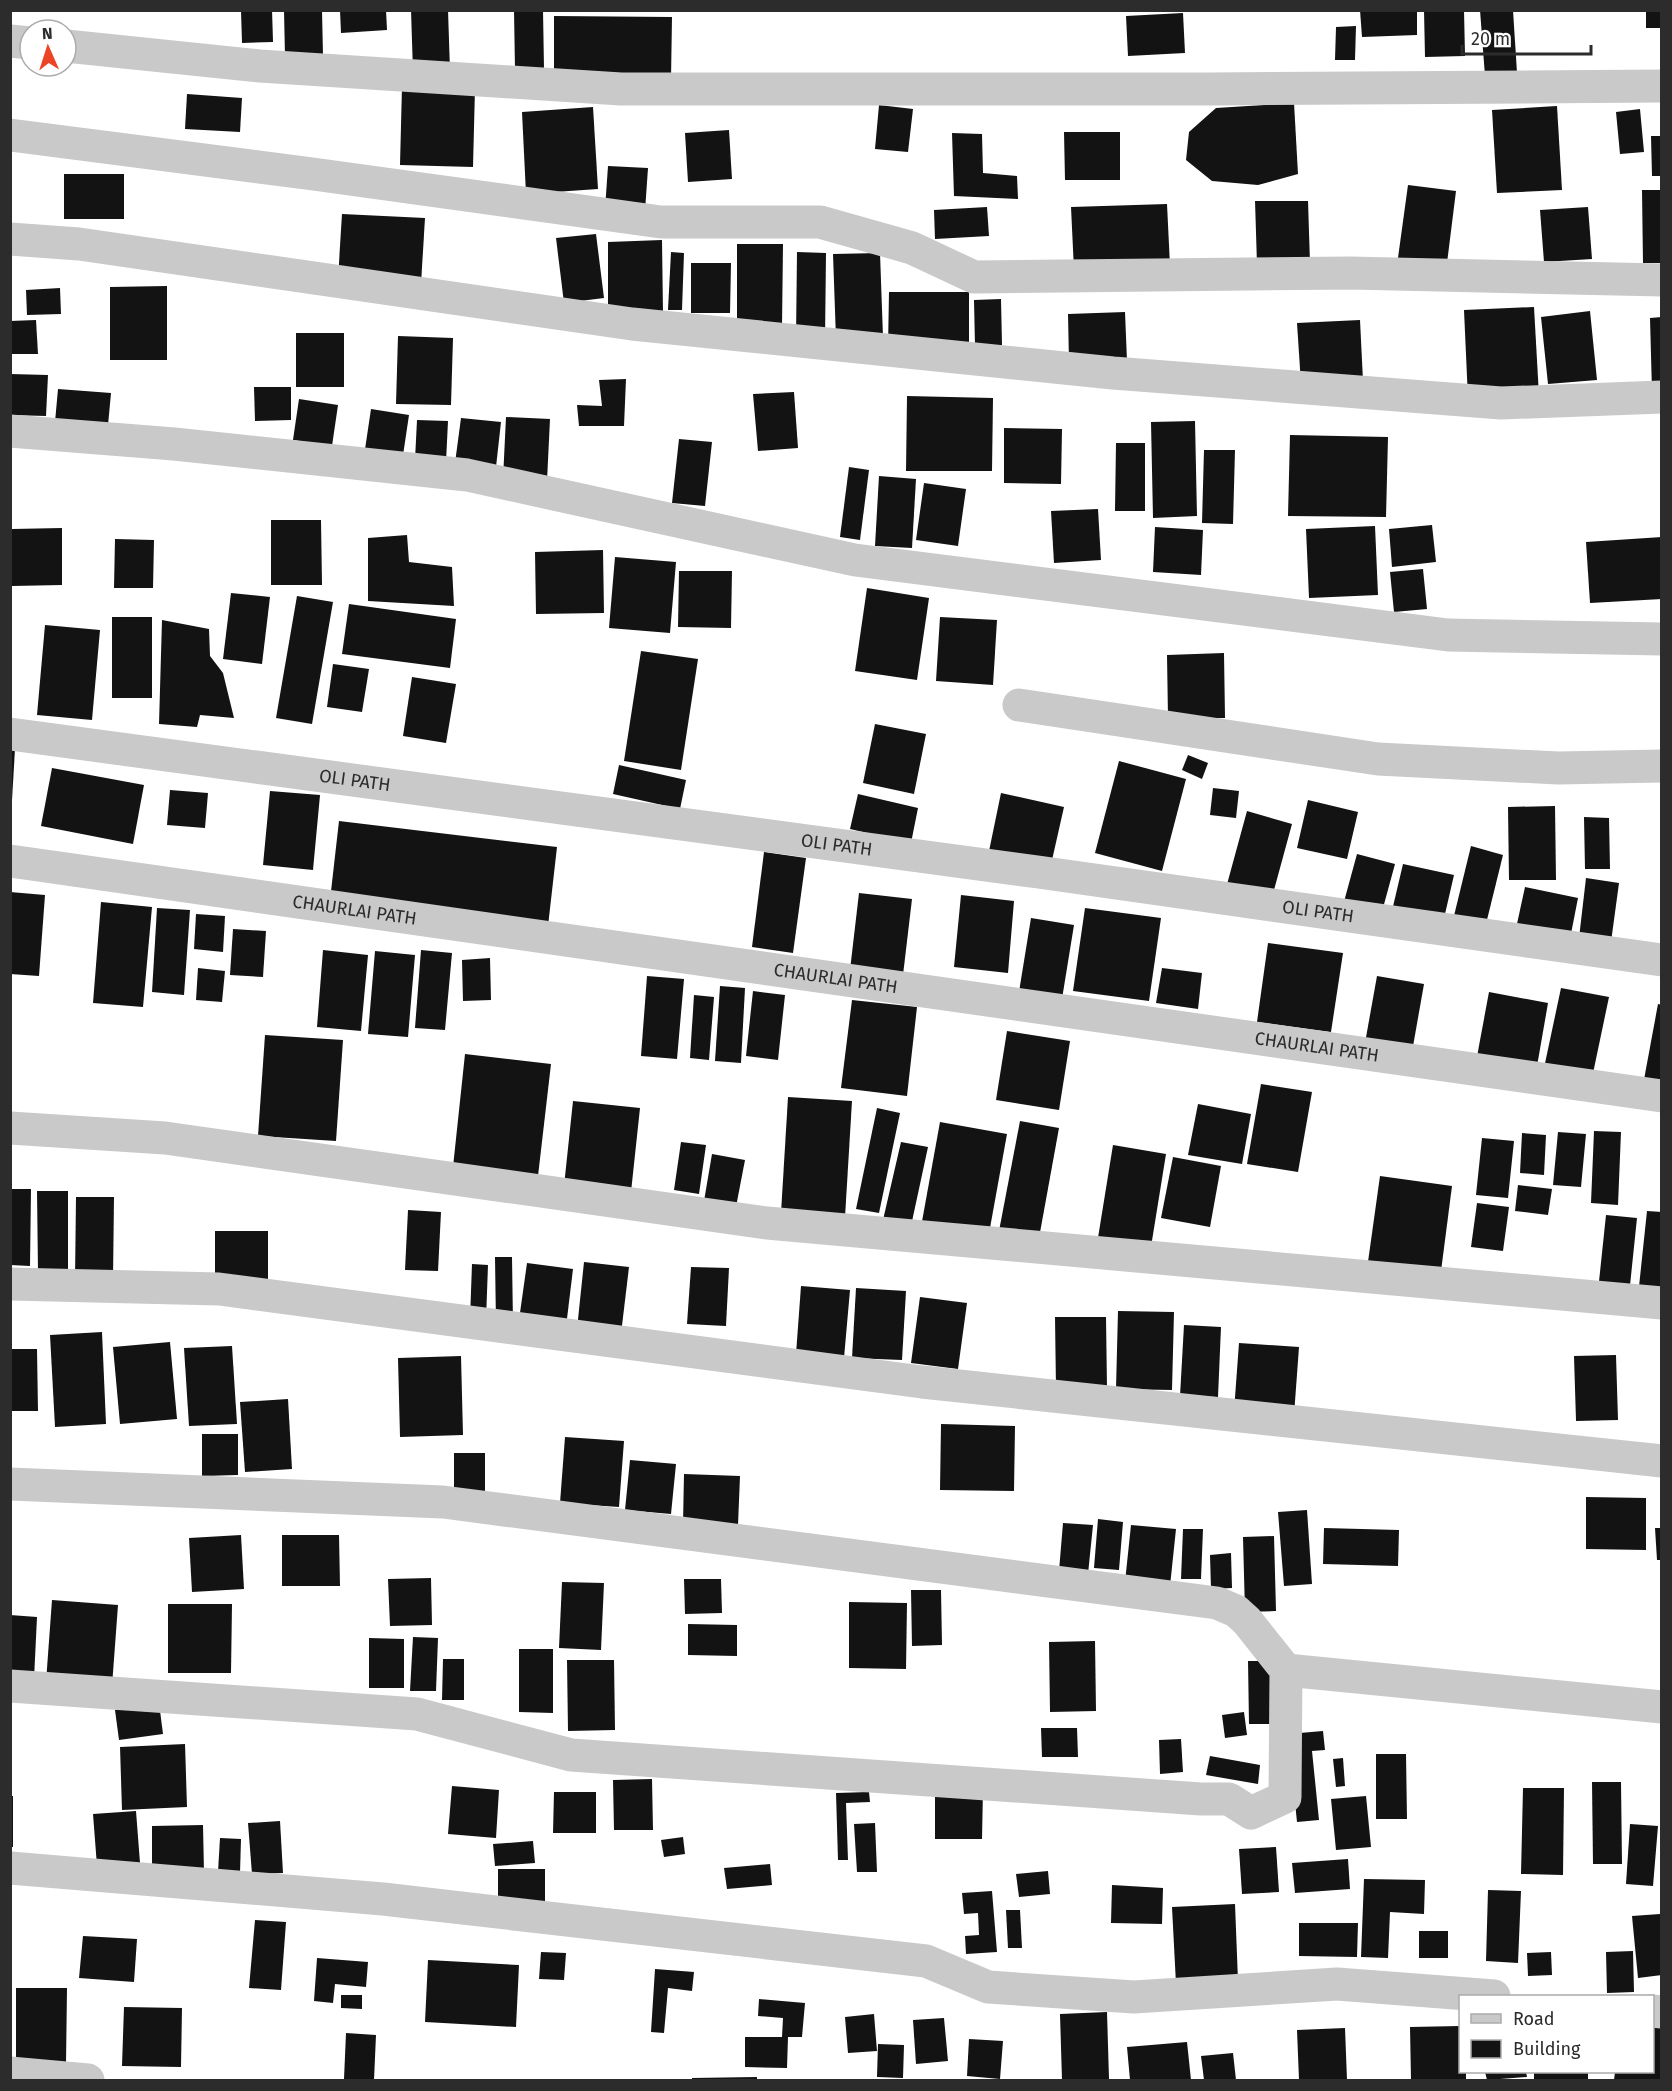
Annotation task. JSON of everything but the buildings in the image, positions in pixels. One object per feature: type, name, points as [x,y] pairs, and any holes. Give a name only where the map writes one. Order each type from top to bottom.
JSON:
[{"type":"street","points":[[78,47],[260,66],[621,89],[1662,86]]},
{"type":"street","points":[[10,135],[661,222],[820,222],[912,248],[974,277],[1350,273],[1662,280]]},
{"type":"street","points":[[10,239],[79,244],[632,324],[1113,374],[1501,403],[1662,397]]},
{"type":"street","points":[[10,431],[174,444],[467,475],[855,560],[1448,635],[1662,639]]},
{"type":"street","points":[[1018,705],[1378,759],[1558,768],[1662,766]]},
{"type":"street","name":"OLI PATH","points":[[10,734],[1038,872],[1662,960]]},
{"type":"street","name":"CHAURLAI PATH","points":[[10,861],[1662,1096]]},
{"type":"street","points":[[10,1128],[165,1138],[767,1223],[1662,1303]]},
{"type":"street","points":[[10,1284],[219,1289],[922,1382],[1662,1461]]},
{"type":"street","points":[[10,1484],[443,1502],[1217,1603],[1236,1611],[1247,1621],[1286,1670],[1285,1797],[1251,1813],[1229,1799],[571,1755],[417,1714],[10,1686]]},
{"type":"street","points":[[1286,1670],[1662,1707]]},
{"type":"street","points":[[10,1868],[383,1899],[926,1961],[988,1987],[1134,1997],[1337,1983],[1482,1995]]},
{"type":"street","points":[[10,2073],[88,2080]]}]
